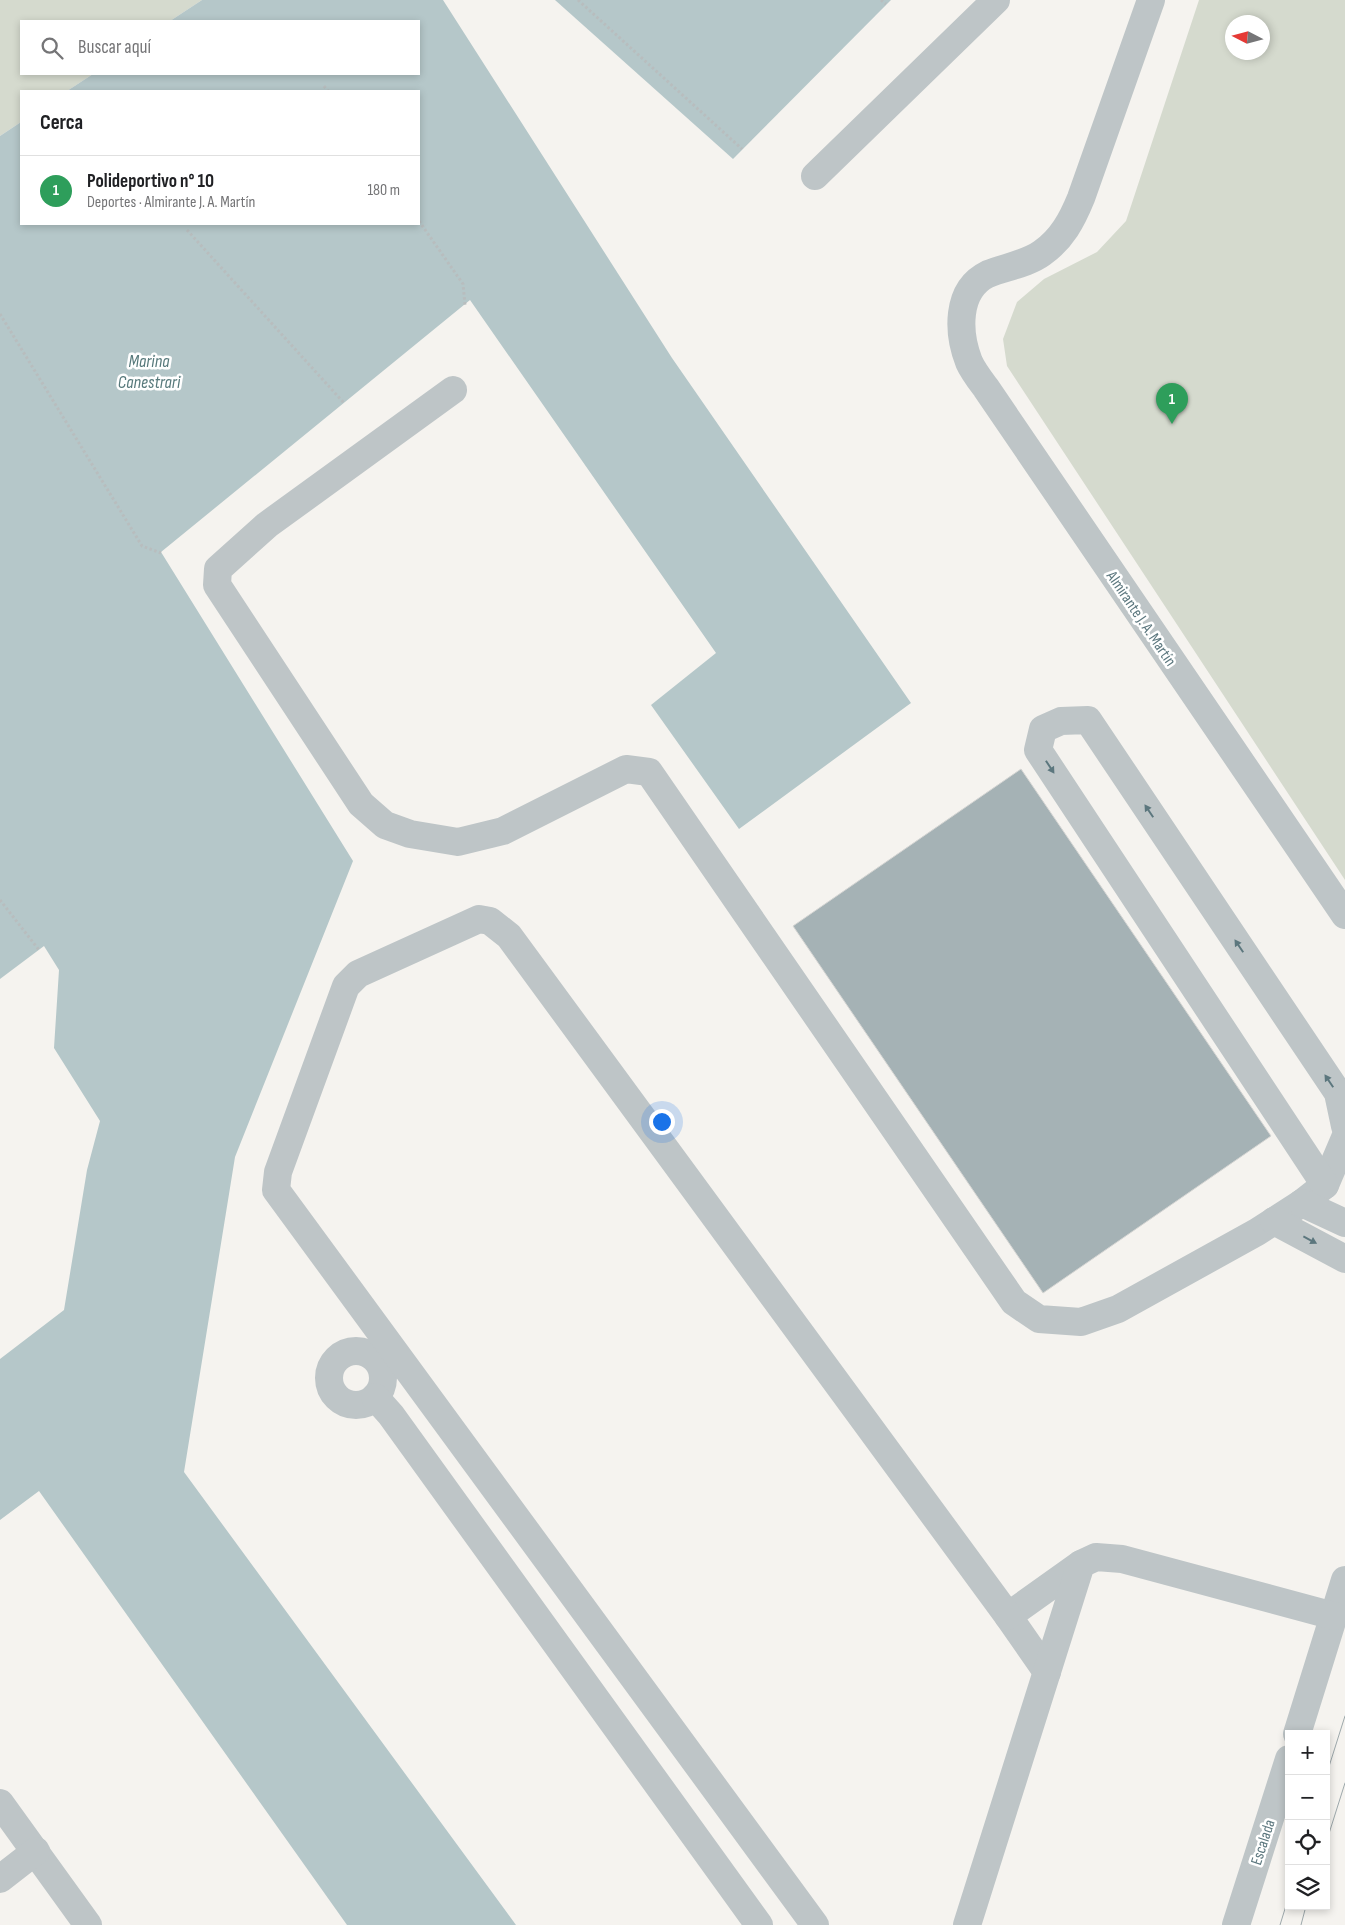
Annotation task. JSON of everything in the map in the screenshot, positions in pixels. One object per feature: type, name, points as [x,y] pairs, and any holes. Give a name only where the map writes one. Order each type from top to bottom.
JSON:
[{"type":"street","points":[[815,176],[996,0]]},
{"type":"street","name":"Almirante J. A. Martín","points":[[1151,0],[1081,198],[1070,224],[1056,242],[1040,254],[986,275],[968,291],[961,312],[963,337],[970,363],[986,388],[1345,915]]},
{"type":"street","points":[[453,390],[267,525],[218,569],[216,585],[361,804],[385,825],[410,834],[458,842],[503,831],[626,769],[649,772],[1014,1302],[1039,1319],[1082,1322],[1118,1308],[1274,1221],[1325,1185],[1345,1138]]},
{"type":"street","points":[[1325,1185],[1038,750],[1043,729],[1061,721],[1088,720],[1338,1093],[1345,1126]]},
{"type":"street","points":[[815,1925],[276,1190],[278,1172],[346,986],[358,974],[479,919],[490,920],[510,936],[1008,1616],[1047,1672]]},
{"type":"street","points":[[1302,1203],[1345,1223]]},
{"type":"street","points":[[1274,1221],[1345,1259]]},
{"type":"street","points":[[375,1397],[403,1431],[760,1925]]},
{"type":"street","points":[[1008,1616],[1081,1564],[1096,1557],[1122,1559],[1334,1616]]},
{"type":"street","points":[[967,1925],[1081,1564]]},
{"type":"street","points":[[1298,1730],[1345,1580]]},
{"type":"street","name":"Escalada","points":[[1236,1925],[1285,1771]]},
{"type":"street","points":[[0,1803],[88,1925]]},
{"type":"street","points":[[0,1878],[36,1851]]},
{"type":"path","points":[[578,0],[742,150]]},
{"type":"path","points":[[882,0],[886,4]]},
{"type":"path","points":[[324,86],[327,90]]},
{"type":"path","points":[[420,222],[463,284],[465,305]]},
{"type":"path","points":[[187,230],[344,403]]},
{"type":"path","points":[[0,314],[142,546],[161,552]]},
{"type":"path","points":[[0,900],[39,950]]},
{"type":"shaded area","points":[[0,0],[202,0],[172,20],[20,20],[20,75],[91,75],[69,90],[20,90],[20,123],[0,136]]},
{"type":"shaded area","points":[[1199,0],[1345,0],[1345,880],[1007,366],[1003,339],[1017,302],[1044,279],[1097,252],[1126,221]]},
{"type":"water","name":"Marina Canestrari","points":[[202,0],[443,0],[672,358],[911,703],[739,829],[651,705],[716,653],[470,300],[161,552],[353,861],[235,1157],[184,1472],[516,1925],[347,1925],[39,1491],[0,1520],[0,1359],[64,1310],[87,1170],[100,1121],[54,1048],[59,970],[44,946],[0,979],[0,136],[20,123],[20,225],[420,225],[420,90],[69,90],[91,75],[420,75],[420,20],[172,20]]},
{"type":"water","points":[[555,0],[891,0],[733,159]]},
{"type":"building","points":[[1021,769],[1271,1136],[1043,1293],[793,926]]},
{"type":"tram line","points":[[1326,1775],[1345,1716]]},
{"type":"tram line","points":[[1330,1830],[1345,1783]]},
{"type":"tram line","points":[[1280,1925],[1285,1909]]},
{"type":"tram line","points":[[1301,1925],[1305,1910]]},
{"type":"place","name":"Polideportivo n° 10","points":[[1172,424]]}]
